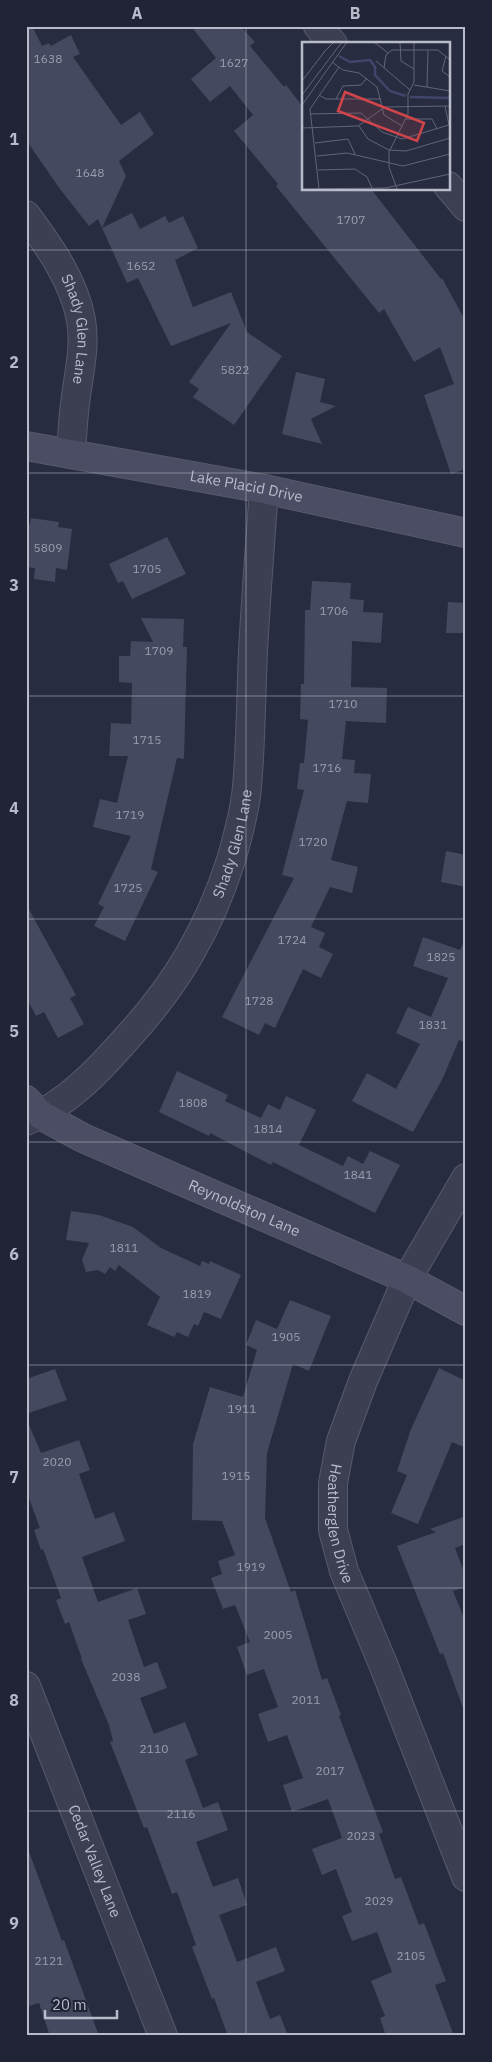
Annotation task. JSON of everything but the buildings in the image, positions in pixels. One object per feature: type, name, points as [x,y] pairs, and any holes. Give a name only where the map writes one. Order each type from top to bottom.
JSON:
[{"type":"street","points":[[318,26],[331,42]]},
{"type":"street","points":[[450,188],[466,207]]},
{"type":"street","name":"Shady Glen Lane","points":[[26,215],[55,257],[72,287],[81,321],[82,361],[75,404],[71,454]]},
{"type":"street","name":"Lake Placid Drive","points":[[26,446],[264,489],[466,533]]},
{"type":"street","name":"Shady Glen Lane","points":[[31,1112],[72,1094],[102,1066],[136,1028],[172,984],[196,944],[219,898],[238,836],[247,788],[254,628],[264,489]]},
{"type":"street","name":"Reynoldston Lane","points":[[31,1112],[83,1138],[407,1279],[466,1311]]},
{"type":"street","name":"Heatherglen Drive","points":[[466,1178],[407,1279],[363,1381],[341,1441],[332,1483],[334,1530],[344,1571],[383,1664],[466,1877]]},
{"type":"street","name":"Cedar Valley Lane","points":[[26,1686],[163,2036]]}]
